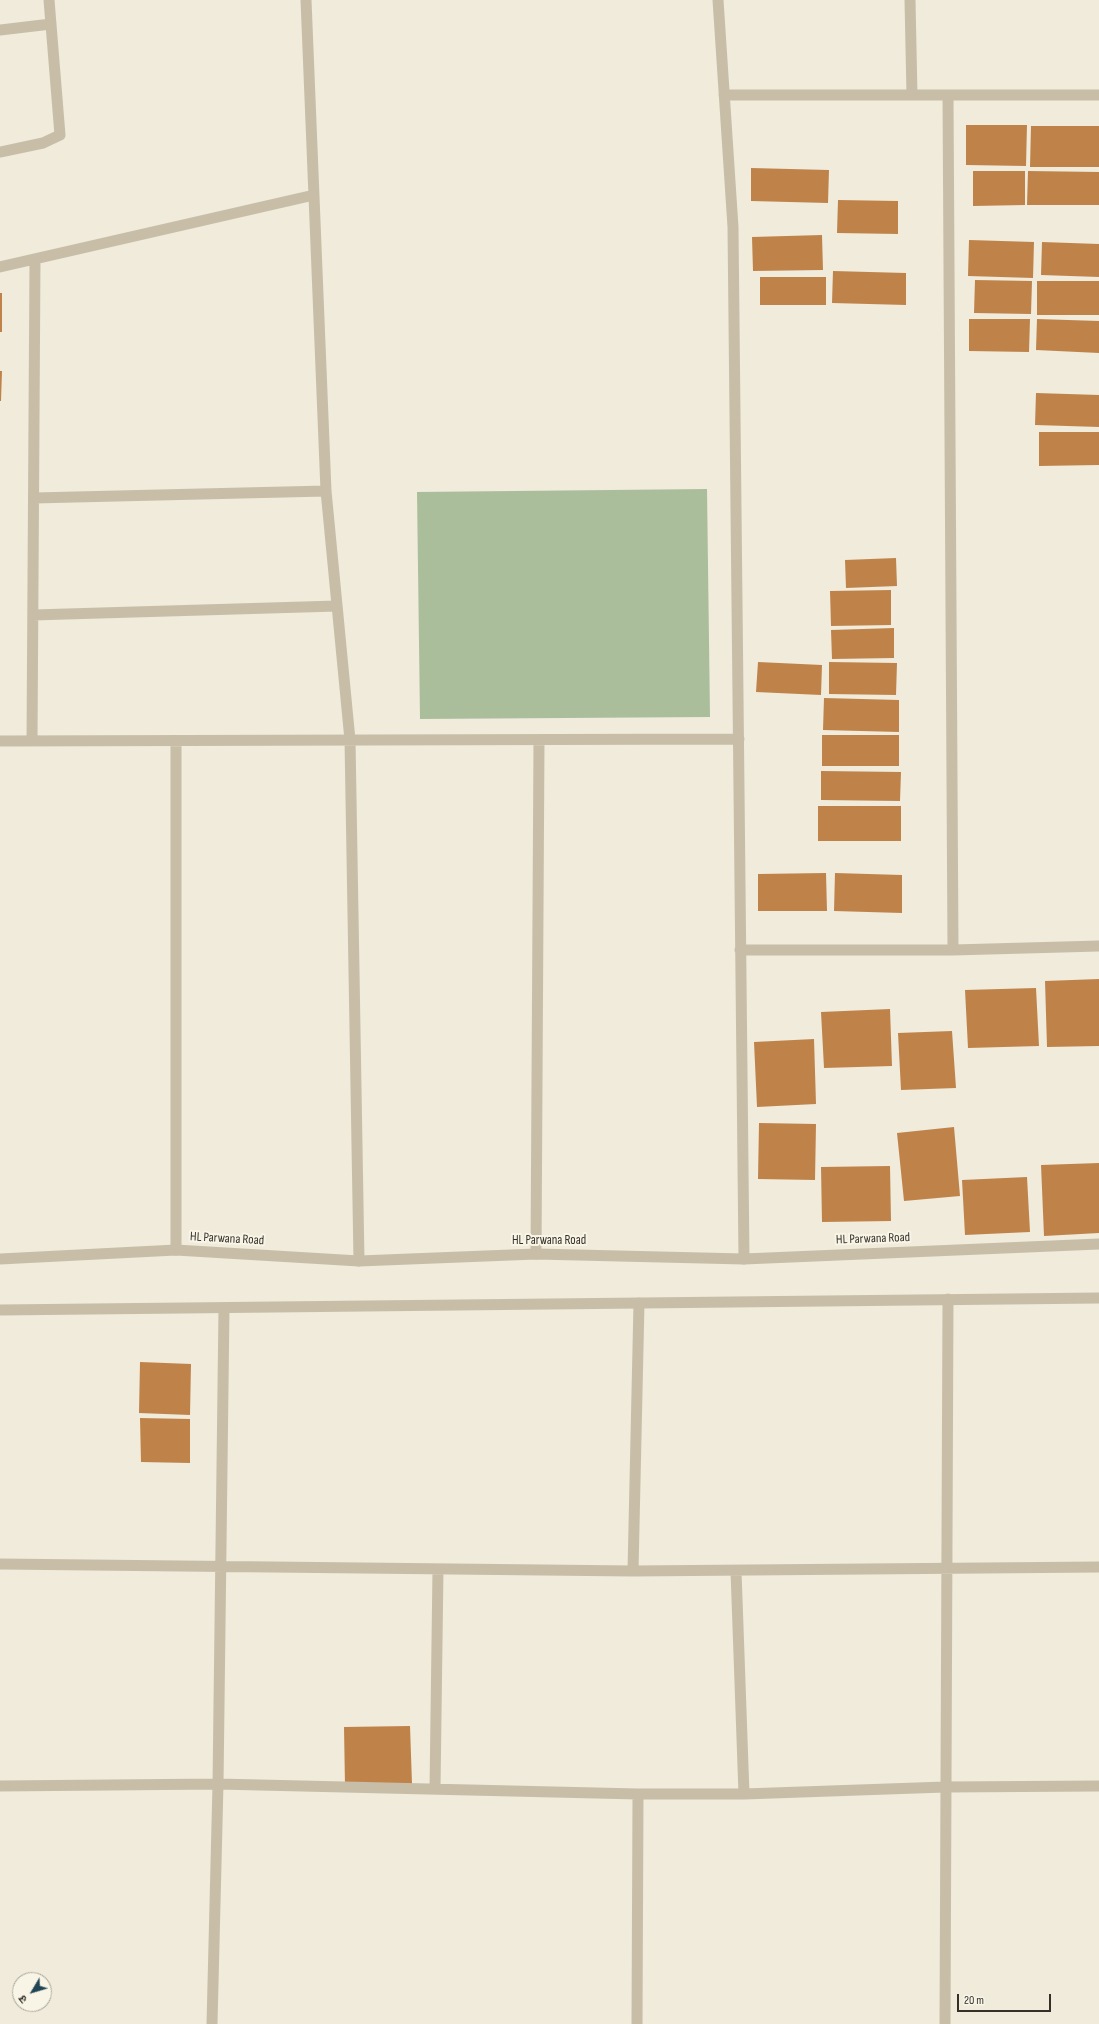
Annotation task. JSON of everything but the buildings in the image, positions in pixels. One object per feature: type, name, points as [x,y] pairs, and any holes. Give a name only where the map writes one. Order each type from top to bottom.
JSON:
[{"type":"street","points":[[0,152],[43,143],[60,135],[48,0]]},
{"type":"street","points":[[306,0],[326,491],[350,740],[359,1261]]},
{"type":"street","points":[[718,0],[733,227],[744,1258]]},
{"type":"street","points":[[910,0],[912,95]]},
{"type":"street","points":[[0,30],[51,24]]},
{"type":"street","points":[[724,95],[1099,96]]},
{"type":"street","points":[[948,95],[952,950]]},
{"type":"street","points":[[0,267],[314,195]]},
{"type":"street","points":[[32,741],[35,259]]},
{"type":"street","points":[[34,498],[326,491]]},
{"type":"street","points":[[33,615],[337,606]]},
{"type":"street","points":[[0,741],[738,739]]},
{"type":"street","points":[[536,1254],[539,740]]},
{"type":"street","points":[[176,741],[176,1250]]},
{"type":"street","points":[[740,950],[952,950],[1099,946]]},
{"type":"street","name":"HL Parwana Road","points":[[0,1259],[176,1250],[359,1261],[536,1254],[744,1258],[1099,1244]]},
{"type":"street","points":[[0,1310],[1099,1298]]},
{"type":"street","points":[[945,2024],[948,1299]]},
{"type":"street","points":[[632,1572],[639,1303]]},
{"type":"street","points":[[212,2024],[218,1784],[224,1308]]},
{"type":"street","points":[[0,1564],[632,1572],[1099,1567]]},
{"type":"street","points":[[435,1789],[438,1569]]},
{"type":"street","points":[[736,1571],[744,1794]]},
{"type":"street","points":[[0,1786],[218,1784],[638,1794],[744,1794],[945,1787],[1099,1786]]},
{"type":"street","points":[[637,2024],[638,1794]]},
{"type":"green space","points":[[707,489],[710,717],[420,719],[417,492]]}]
